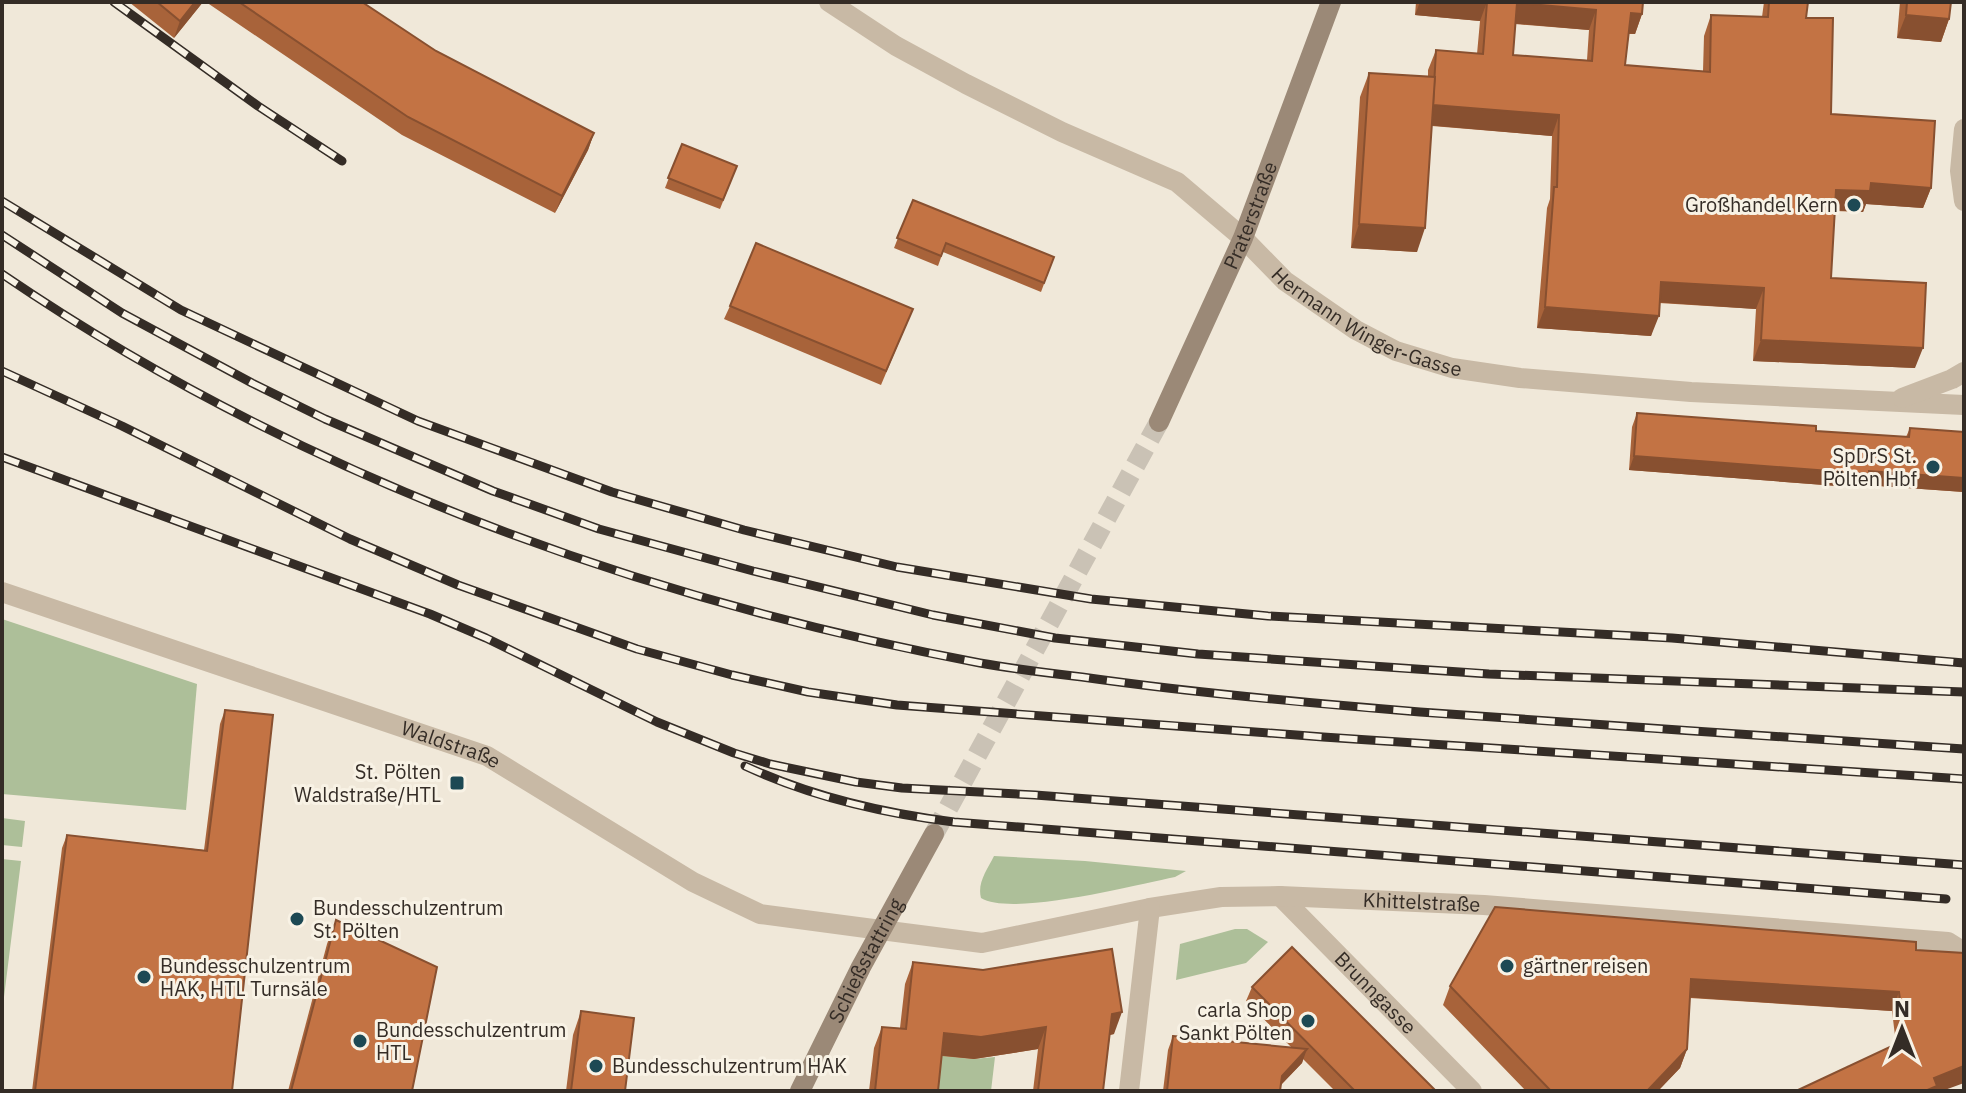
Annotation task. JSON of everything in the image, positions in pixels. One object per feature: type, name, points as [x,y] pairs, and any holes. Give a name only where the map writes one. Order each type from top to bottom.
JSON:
[{"type":"main road","name":"Praterstraße","points":[[1159,422],[1243,238],[1331,2]]},
{"type":"main road","name":"Schießstattring","points":[[800,1091],[822,1042],[934,834]]},
{"type":"street","name":"Hermann Winger-Gasse","points":[[829,2],[896,46],[966,84],[1062,132],[1177,182],[1243,238],[1285,281],[1356,330],[1396,351],[1452,368],[1520,378],[1676,391],[1964,405]]},
{"type":"street","points":[[1964,129],[1960,171],[1964,201]]},
{"type":"street","name":"Hermann Winger-Gasse","points":[[1891,402],[1964,372]]},
{"type":"street","name":"Waldstraße","points":[[2,592],[487,756],[693,882],[760,914],[881,930]]},
{"type":"street","name":"Khittelstraße","points":[[881,930],[982,943],[1150,908],[1221,897],[1280,896],[1484,905],[1948,942],[1964,952]]},
{"type":"street","name":"Brunngasse","points":[[1280,896],[1472,1091]]},
{"type":"street","points":[[1129,1091],[1150,908]]},
{"type":"green space","points":[[2,619],[197,684],[186,810],[2,794]]},
{"type":"green space","points":[[2,818],[25,821],[22,847],[2,845]]},
{"type":"green space","points":[[994,856],[1186,871],[1175,877],[1075,898],[1019,904],[997,903],[981,898],[980,892],[983,877]]},
{"type":"green space","points":[[2,859],[21,861],[2,1013]]},
{"type":"green space","points":[[1235,929],[1247,929],[1268,942],[1246,963],[1176,980],[1180,944]]},
{"type":"green space","points":[[936,1055],[973,1059],[995,1057],[991,1091],[932,1091]]},
{"type":"building","points":[[157,2],[195,2],[180,21]]},
{"type":"building","points":[[239,2],[362,2],[436,51],[594,133],[562,196],[408,117]]},
{"type":"building","points":[[1487,2],[1643,2],[1642,14],[1631,13],[1625,65],[1710,72],[1711,15],[1768,17],[1769,2],[1808,2],[1806,18],[1833,18],[1831,114],[1935,121],[1931,188],[1871,183],[1870,191],[1836,190],[1831,278],[1926,283],[1923,348],[1761,340],[1764,288],[1661,282],[1659,316],[1545,307],[1554,187],[1557,187],[1559,115],[1433,105],[1436,50],[1483,54]],"holes":[[[1517,3],[1596,10],[1592,61],[1513,55]]]},
{"type":"building","points":[[1907,2],[1951,2],[1949,19],[1906,15]]},
{"type":"building","points":[[1369,73],[1435,77],[1425,228],[1359,224]]},
{"type":"building","points":[[682,144],[737,166],[723,200],[668,178]]},
{"type":"building","points":[[913,200],[1054,257],[1044,283],[946,243],[941,256],[897,238]]},
{"type":"building","points":[[756,243],[913,309],[886,371],[730,306]]},
{"type":"building","points":[[1637,413],[1816,426],[1816,431],[1909,437],[1910,428],[1964,432],[1964,478],[1634,456]]},
{"type":"building","name":"Bundesschulzentrum HAK, HTL Turnsäle","points":[[225,710],[273,715],[232,1091],[35,1091],[67,835],[207,851]]},
{"type":"building","points":[[1495,907],[1916,942],[1916,950],[1964,953],[1964,1066],[1934,1078],[1937,1086],[1925,1091],[1796,1091],[1905,1040],[1899,992],[1691,979],[1687,1049],[1647,1091],[1551,1091],[1450,986]]},
{"type":"building","name":"Bundesschulzentrum HTL","points":[[336,920],[437,967],[412,1091],[291,1091]]},
{"type":"building","points":[[1292,947],[1436,1091],[1355,1091],[1252,987]]},
{"type":"building","points":[[1112,949],[1122,1012],[1112,1014],[1103,1091],[1038,1091],[1046,1027],[981,1037],[944,1033],[938,1091],[875,1091],[882,1027],[906,1029],[913,962],[983,970]]},
{"type":"building","name":"Bundesschulzentrum HAK","points":[[581,1011],[634,1018],[625,1091],[571,1091]]},
{"type":"building","points":[[1173,1036],[1307,1049],[1282,1076],[1280,1091],[1167,1091]]},
{"type":"tunnel","points":[[934,834],[1159,422]]},
{"type":"railway","points":[[114,2],[258,106],[342,161]]},
{"type":"railway","points":[[2,201],[181,310],[418,421],[612,492],[744,530],[897,567],[1091,599],[1268,616],[1672,638],[1964,663]]},
{"type":"railway","points":[[2,235],[122,313],[252,383],[325,419],[493,491],[599,529],[933,615],[1055,638],[1198,654],[1489,674],[1964,692]]},
{"type":"railway","points":[[2,274],[114,345],[229,410],[349,467],[471,519],[595,564],[722,603],[851,636],[1006,667],[1251,697],[1420,712],[1964,749]]},
{"type":"railway","points":[[2,371],[122,426],[350,539],[458,585],[637,649],[808,692],[897,705],[1323,737],[1964,779]]},
{"type":"railway","points":[[2,457],[430,614],[657,722],[734,753],[856,782],[902,788],[1035,795],[1964,865]]},
{"type":"railway","points":[[745,766],[796,787],[847,802],[954,822],[1946,899]]},
{"type":"place","name":"Großhandel Kern","points":[[1854,205]]},
{"type":"place","name":"SpDrS St. Pölten Hbf","points":[[1933,467]]},
{"type":"place","name":"St. Pölten Waldstraße/HTL","points":[[457,783]]},
{"type":"place","name":"Bundesschulzentrum St. Pölten","points":[[297,919]]},
{"type":"place","name":"gärtner reisen","points":[[1507,966]]},
{"type":"place","name":"Bundesschulzentrum HAK, HTL Turnsäle","points":[[144,977]]},
{"type":"place","name":"carla Shop Sankt Pölten","points":[[1308,1021]]},
{"type":"place","name":"Bundesschulzentrum HTL","points":[[360,1041]]},
{"type":"place","name":"Bundesschulzentrum HAK","points":[[596,1066]]}]
